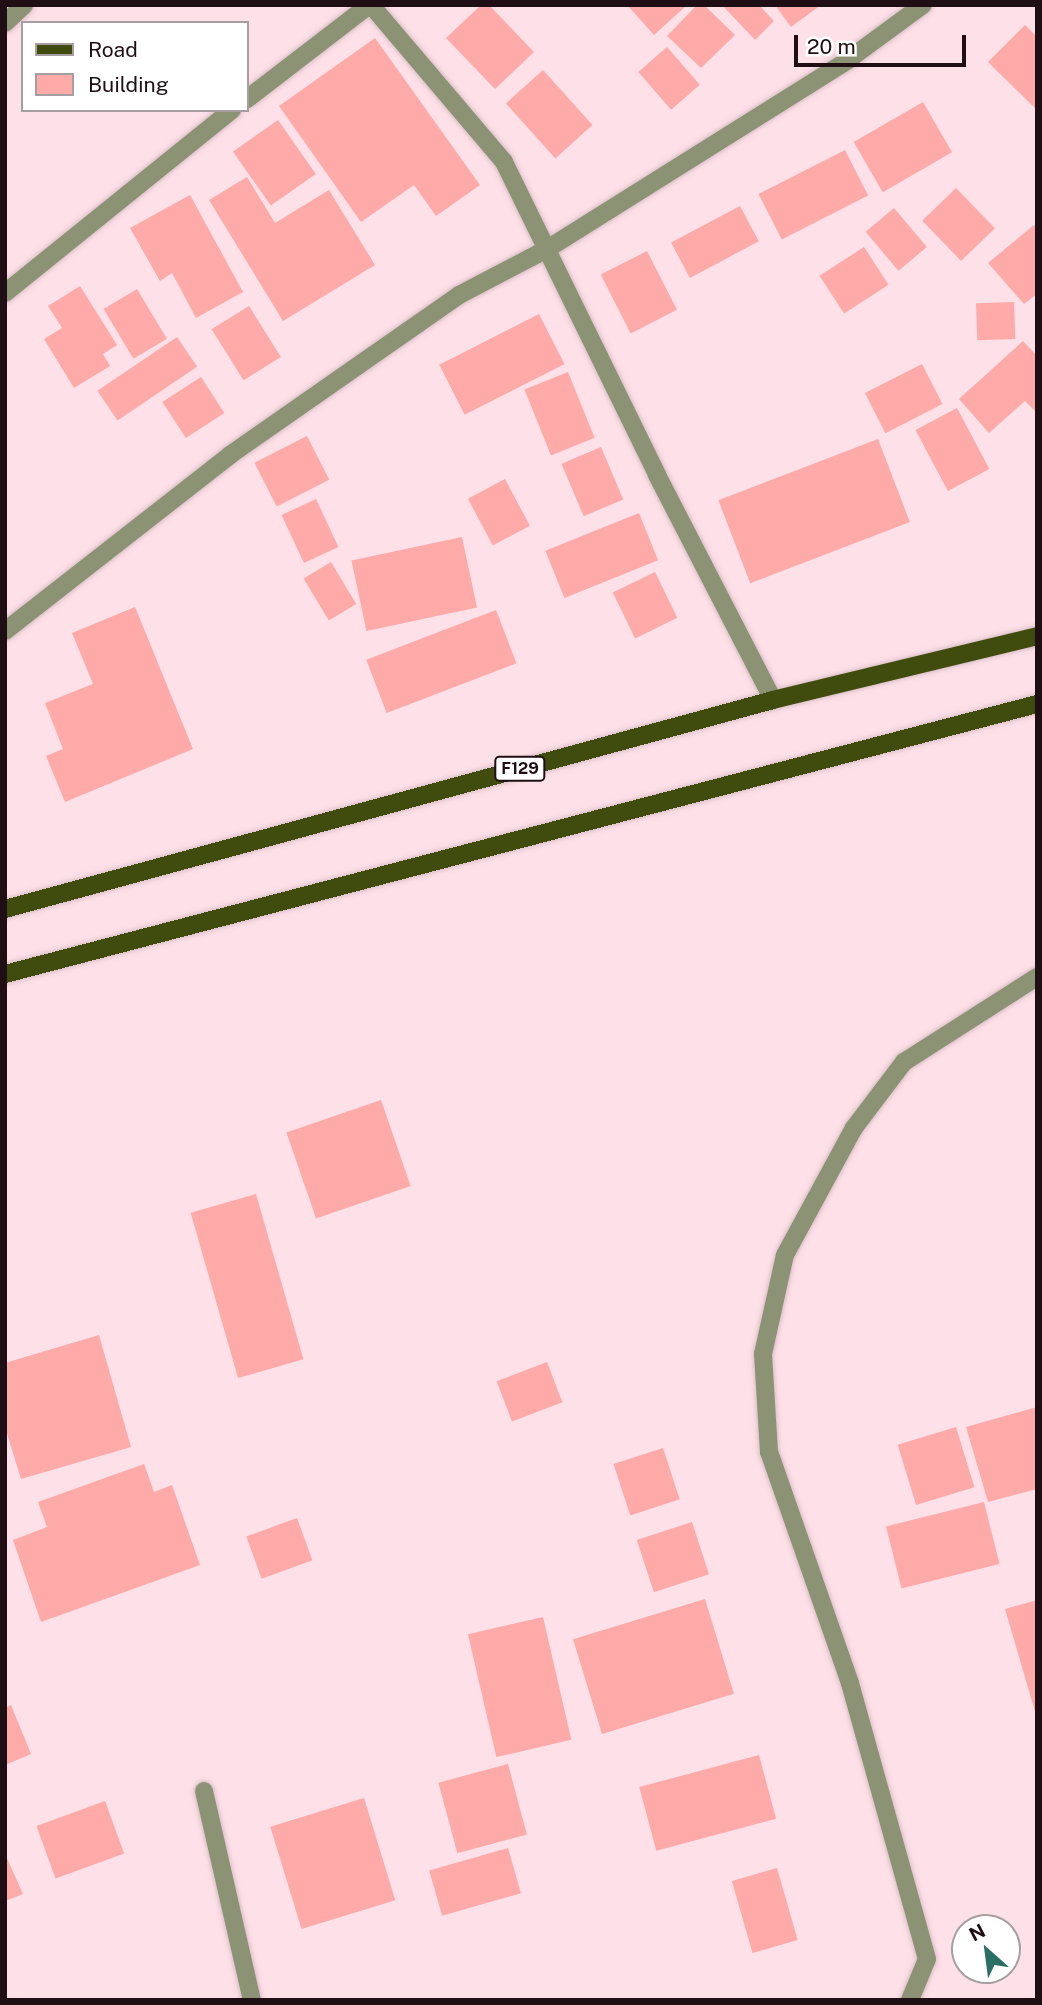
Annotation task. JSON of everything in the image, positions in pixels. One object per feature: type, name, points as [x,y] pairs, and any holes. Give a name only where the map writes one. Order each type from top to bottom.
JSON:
[{"type":"main road","name":"F129","points":[[5,909],[773,700],[1037,636]]},
{"type":"main road","points":[[5,974],[1037,704]]},
{"type":"street","points":[[5,23],[24,5]]},
{"type":"street","points":[[248,98],[370,5],[504,162],[773,700]]},
{"type":"street","points":[[5,631],[230,455],[459,295],[547,249],[848,60],[912,9]]},
{"type":"street","points":[[5,293],[230,112]]},
{"type":"street","points":[[910,2000],[927,1959],[850,1683],[769,1452],[763,1354],[785,1255],[855,1128],[904,1062],[1037,978]]},
{"type":"street","points":[[204,1791],[252,2000]]},
{"type":"building","points":[[481,5],[489,5],[534,52],[495,89],[446,38]]},
{"type":"building","points":[[627,5],[687,5],[654,35]]},
{"type":"building","points":[[697,5],[704,5],[735,35],[701,68],[667,36]]},
{"type":"building","points":[[722,5],[759,5],[774,21],[755,40]]},
{"type":"building","points":[[775,5],[821,5],[791,27]]},
{"type":"building","points":[[1025,25],[1037,37],[1037,110],[988,62]]},
{"type":"building","points":[[375,38],[480,185],[436,216],[414,185],[361,222],[279,106]]},
{"type":"building","points":[[667,47],[700,85],[671,110],[638,72]]},
{"type":"building","points":[[543,70],[593,125],[555,158],[506,103]]},
{"type":"building","points":[[923,102],[952,152],[883,192],[854,142]]},
{"type":"building","points":[[278,120],[316,174],[271,206],[233,152]]},
{"type":"building","points":[[845,150],[868,195],[782,239],[759,194]]},
{"type":"building","points":[[247,177],[275,223],[329,190],[375,265],[283,321],[209,200]]},
{"type":"building","points":[[956,188],[995,228],[961,261],[922,221]]},
{"type":"building","points":[[190,195],[243,292],[196,318],[172,273],[160,281],[130,228]]},
{"type":"building","points":[[740,206],[759,241],[690,278],[671,243]]},
{"type":"building","points":[[894,208],[927,247],[898,271],[866,232]]},
{"type":"building","points":[[1034,225],[1037,228],[1037,294],[1024,304],[988,263]]},
{"type":"building","points":[[864,247],[889,285],[844,314],[820,276]]},
{"type":"building","points":[[647,251],[677,310],[631,333],[601,275]]},
{"type":"building","points":[[80,286],[117,345],[103,354],[110,366],[74,388],[44,339],[62,328],[48,306]]},
{"type":"building","points":[[137,289],[167,339],[133,359],[104,309]]},
{"type":"building","points":[[1014,302],[1015,339],[977,340],[976,303]]},
{"type":"building","points":[[249,306],[281,357],[243,380],[212,329]]},
{"type":"building","points":[[539,314],[564,364],[465,415],[439,365]]},
{"type":"building","points":[[177,337],[197,367],[118,421],[97,391]]},
{"type":"building","points":[[1023,341],[1037,356],[1037,413],[1025,401],[989,433],[959,399]]},
{"type":"building","points":[[922,364],[942,404],[885,433],[865,393]]},
{"type":"building","points":[[568,372],[595,438],[551,455],[524,390]]},
{"type":"building","points":[[201,377],[224,413],[186,438],[162,402]]},
{"type":"building","points":[[957,408],[989,469],[948,491],[916,430]]},
{"type":"building","points":[[307,436],[329,480],[277,506],[254,463]]},
{"type":"building","points":[[878,439],[910,522],[750,583],[718,500]]},
{"type":"building","points":[[601,447],[623,499],[584,516],[561,464]]},
{"type":"building","points":[[505,479],[530,526],[493,546],[468,499]]},
{"type":"building","points":[[316,499],[338,547],[304,563],[282,515]]},
{"type":"building","points":[[639,513],[658,560],[564,598],[545,551]]},
{"type":"building","points":[[462,537],[477,607],[366,631],[351,560]]},
{"type":"building","points":[[331,562],[356,604],[329,620],[304,578]]},
{"type":"building","points":[[655,572],[677,618],[635,638],[613,593]]},
{"type":"building","points":[[135,607],[193,749],[65,802],[46,756],[63,749],[45,703],[93,684],[72,633]]},
{"type":"building","points":[[496,610],[516,663],[387,713],[366,660]]},
{"type":"building","points":[[381,1100],[411,1186],[316,1219],[286,1133]]},
{"type":"building","points":[[256,1194],[303,1359],[238,1378],[191,1213]]},
{"type":"building","points":[[99,1335],[131,1447],[21,1479],[5,1427],[5,1363]]},
{"type":"building","points":[[547,1362],[562,1402],[512,1421],[497,1381]]},
{"type":"building","points":[[1037,1407],[1037,1489],[988,1502],[966,1427]]},
{"type":"building","points":[[956,1427],[974,1487],[916,1505],[898,1445]]},
{"type":"building","points":[[663,1448],[680,1499],[630,1515],[614,1464]]},
{"type":"building","points":[[144,1464],[154,1492],[172,1485],[200,1565],[41,1622],[13,1540],[47,1527],[38,1502]]},
{"type":"building","points":[[984,1502],[999,1564],[901,1589],[886,1526]]},
{"type":"building","points":[[297,1518],[312,1560],[262,1579],[246,1536]]},
{"type":"building","points":[[692,1522],[709,1574],[654,1592],[637,1540]]},
{"type":"building","points":[[705,1599],[734,1694],[602,1734],[573,1639]]},
{"type":"building","points":[[1037,1600],[1037,1715],[1036,1715],[1005,1609]]},
{"type":"building","points":[[543,1617],[571,1740],[496,1757],[468,1634]]},
{"type":"building","points":[[11,1705],[31,1754],[5,1765],[5,1708]]},
{"type":"building","points":[[759,1755],[776,1819],[656,1851],[639,1787]]},
{"type":"building","points":[[508,1764],[527,1835],[457,1853],[438,1783]]},
{"type":"building","points":[[364,1798],[395,1900],[302,1929],[270,1827]]},
{"type":"building","points":[[105,1801],[124,1854],[56,1879],[36,1826]]},
{"type":"building","points":[[508,1848],[521,1893],[442,1916],[429,1871]]},
{"type":"building","points":[[5,1854],[23,1894],[5,1901]]},
{"type":"building","points":[[777,1868],[798,1940],[752,1953],[732,1881]]}]
